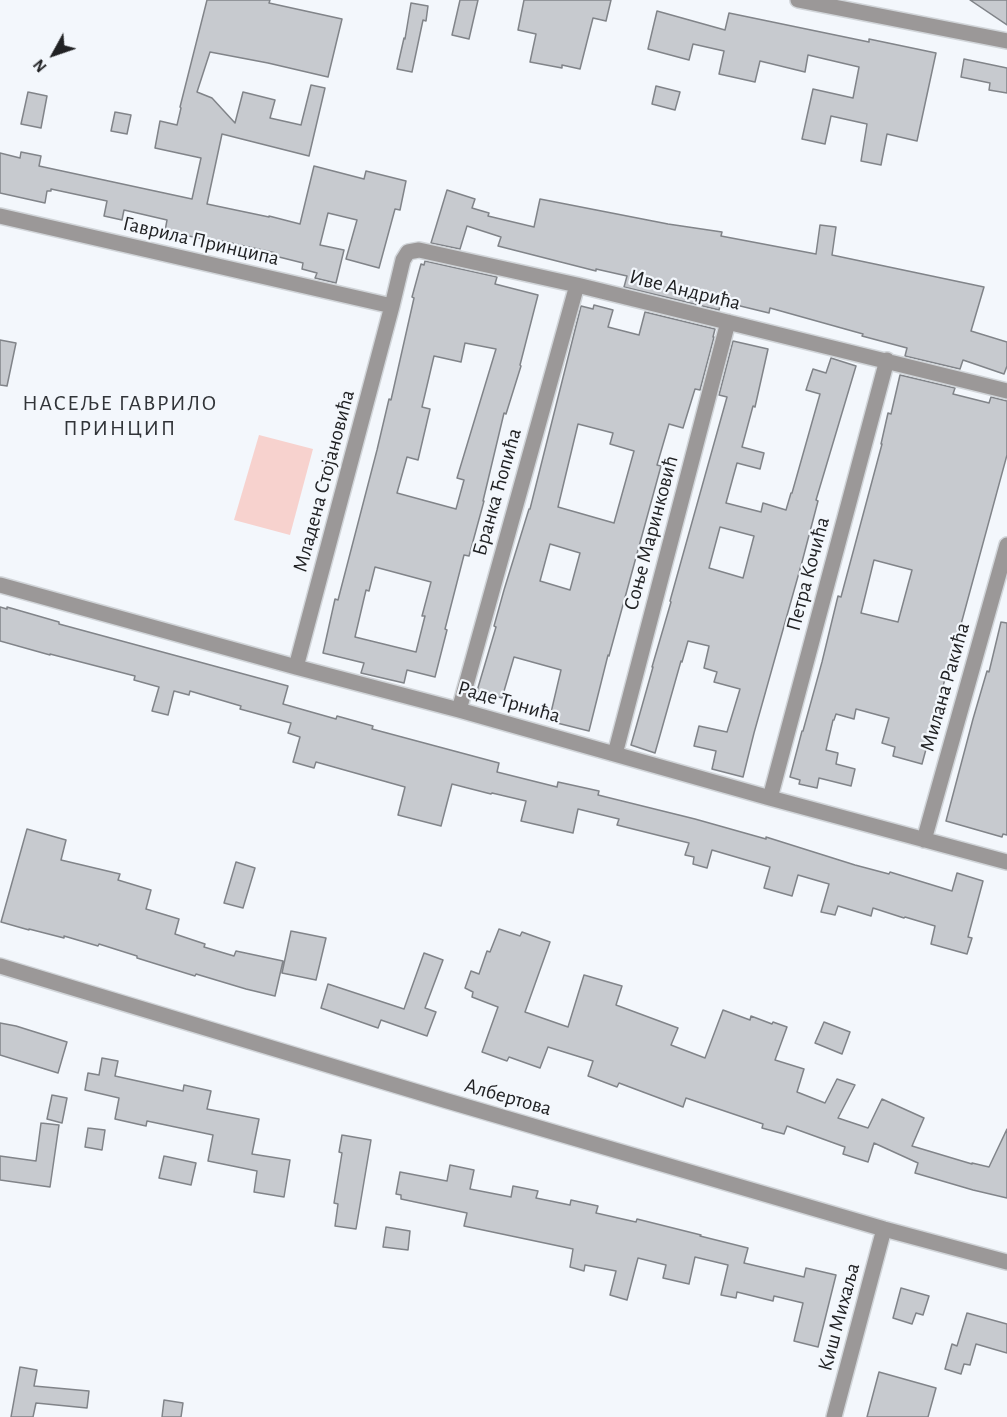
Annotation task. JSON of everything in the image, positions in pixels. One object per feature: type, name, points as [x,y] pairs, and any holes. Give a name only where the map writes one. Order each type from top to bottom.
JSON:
[{"type":"street","points":[[798,0],[1007,40]]},
{"type":"street","name":"Гаврила Принципа","points":[[0,216],[392,306]]},
{"type":"street","name":"Иве Андрића","points":[[392,306],[403,260],[408,252],[419,250],[577,285],[1007,391]]},
{"type":"street","name":"Бранка Ћопића","points":[[459,710],[577,285]]},
{"type":"street","name":"Младена Стојановића","points":[[296,667],[392,306]]},
{"type":"street","name":"Соње Маринковић","points":[[615,754],[728,322]]},
{"type":"street","name":"Петра Кочића","points":[[770,798],[887,360]]},
{"type":"street","name":"Милана Ракића","points":[[924,840],[1007,545]]},
{"type":"street","name":"Раде Трнића","points":[[0,585],[1007,862]]},
{"type":"street","name":"Албертова","points":[[0,966],[444,1100],[884,1229],[1007,1262]]},
{"type":"street","name":"Киш Михаља","points":[[834,1417],[884,1229]]},
{"type":"shaded area","points":[[259,435],[313,449],[290,535],[234,520]]},
{"type":"building","points":[[207,0],[270,0],[269,3],[342,19],[328,77],[210,52],[197,92],[212,98],[235,123],[243,92],[275,100],[270,118],[301,125],[311,85],[325,88],[309,156],[222,134],[207,204],[300,224],[314,166],[364,179],[366,171],[406,181],[400,210],[395,209],[379,268],[346,259],[357,220],[328,213],[320,245],[344,250],[336,283],[315,278],[317,273],[302,269],[303,263],[275,256],[276,253],[222,241],[219,250],[202,246],[203,239],[165,231],[167,220],[124,210],[122,220],[104,216],[107,201],[51,189],[47,191],[45,203],[0,193],[0,153],[20,158],[21,152],[41,156],[39,166],[192,199],[201,158],[155,148],[160,121],[177,125]]},
{"type":"building","points":[[460,0],[478,0],[469,39],[452,35]]},
{"type":"building","points":[[524,0],[611,0],[606,21],[593,18],[580,69],[530,62],[536,34],[518,30]]},
{"type":"building","points":[[970,0],[1007,0],[1007,25]]},
{"type":"building","points":[[411,3],[428,6],[412,72],[397,69]]},
{"type":"building","points":[[657,11],[725,30],[729,13],[869,42],[869,39],[936,53],[917,141],[887,134],[881,165],[861,161],[867,124],[831,116],[825,144],[802,139],[813,89],[853,98],[859,67],[808,55],[805,72],[760,61],[755,82],[719,74],[724,51],[693,44],[689,60],[648,49]]},
{"type":"building","points":[[964,59],[1007,68],[1007,93],[989,90],[990,83],[961,77]]},
{"type":"building","points":[[656,86],[680,92],[675,110],[652,104]]},
{"type":"building","points":[[28,92],[47,96],[41,128],[21,124]]},
{"type":"building","points":[[115,112],[131,115],[127,134],[111,131]]},
{"type":"building","points":[[447,190],[475,199],[472,208],[489,213],[488,216],[534,227],[540,199],[722,232],[721,236],[816,254],[820,225],[836,227],[832,255],[984,287],[971,331],[1007,342],[1007,366],[1004,374],[963,360],[960,369],[905,356],[907,348],[770,308],[769,313],[732,304],[731,308],[720,306],[719,310],[624,287],[627,276],[596,269],[596,271],[498,246],[501,237],[467,226],[460,249],[431,243]]},
{"type":"building","points":[[425,261],[497,277],[495,284],[538,295],[521,366],[506,414],[504,413],[469,556],[464,555],[435,677],[407,670],[404,683],[361,673],[364,663],[323,653],[335,599],[338,600],[389,399],[391,400],[414,298],[412,297],[421,264],[424,265]],"holes":[[[465,343],[496,349],[457,478],[464,480],[456,509],[397,493],[407,457],[418,460],[430,409],[422,407],[434,356],[461,362]],[[375,567],[431,582],[416,652],[355,637],[366,590],[369,591]]]},
{"type":"building","points":[[594,305],[613,310],[608,327],[639,335],[645,312],[715,329],[700,390],[695,389],[683,428],[669,424],[657,465],[661,466],[589,731],[549,721],[561,670],[514,657],[502,698],[477,691],[496,627],[494,626],[504,590],[530,509],[581,306],[593,309]],"holes":[[[578,424],[613,433],[610,444],[634,451],[614,523],[558,507]],[[550,544],[580,553],[570,590],[540,581]]]},
{"type":"building","points":[[0,340],[16,343],[7,386],[0,385]]},
{"type":"building","points":[[733,341],[768,349],[755,407],[753,406],[742,447],[764,453],[760,469],[737,463],[726,503],[761,512],[763,503],[786,510],[820,394],[806,390],[813,369],[826,373],[831,358],[856,366],[816,500],[818,501],[802,562],[743,777],[712,769],[716,751],[694,746],[699,726],[727,732],[740,689],[714,682],[717,672],[704,668],[709,646],[688,641],[655,753],[631,745],[727,397],[719,395]],"holes":[[[720,527],[754,536],[743,578],[709,568]]]},
{"type":"building","points":[[900,375],[955,388],[953,394],[989,403],[991,397],[1007,401],[1007,455],[922,764],[893,756],[895,747],[882,743],[889,718],[856,709],[854,719],[836,714],[826,750],[838,753],[836,764],[855,769],[851,786],[819,778],[817,788],[799,784],[800,780],[790,777],[838,596],[841,597],[882,444],[888,413],[891,414]],"holes":[[[874,560],[912,570],[898,622],[861,613]]]},
{"type":"building","points":[[0,607],[7,609],[7,607],[59,622],[59,624],[288,686],[283,704],[336,719],[337,716],[373,726],[372,729],[499,763],[497,772],[557,787],[558,782],[599,791],[598,795],[766,839],[766,837],[855,865],[889,874],[890,872],[952,891],[957,873],[983,881],[968,937],[972,938],[967,954],[931,944],[935,926],[905,917],[873,908],[871,916],[838,906],[835,915],[821,912],[829,884],[798,875],[792,896],[764,888],[770,867],[712,850],[707,868],[693,864],[694,857],[685,855],[689,843],[617,825],[619,819],[578,809],[573,833],[521,821],[526,801],[452,784],[441,826],[398,815],[405,787],[316,762],[314,768],[293,762],[300,737],[288,733],[291,723],[240,709],[241,706],[190,691],[189,695],[174,691],[168,715],[152,711],[159,687],[134,680],[135,676],[0,641]]},
{"type":"building","points":[[1001,622],[1007,623],[1007,835],[1003,834],[1002,837],[946,821]]},
{"type":"building","points":[[27,829],[66,840],[61,860],[120,874],[118,880],[151,890],[146,909],[179,919],[175,934],[205,944],[204,947],[234,956],[236,951],[283,961],[275,996],[196,974],[195,976],[99,944],[98,946],[1,922]]},
{"type":"building","points":[[236,862],[255,868],[243,908],[224,903]]},
{"type":"building","points":[[499,929],[520,936],[522,932],[550,942],[525,1012],[568,1027],[584,975],[622,986],[616,1005],[678,1028],[671,1045],[705,1058],[723,1010],[750,1020],[751,1016],[787,1027],[775,1060],[804,1069],[797,1092],[825,1103],[837,1079],[855,1085],[838,1118],[868,1128],[882,1099],[924,1118],[912,1146],[989,1167],[1007,1129],[1007,1198],[915,1173],[918,1163],[874,1143],[868,1162],[843,1154],[845,1147],[787,1126],[784,1134],[762,1128],[763,1124],[686,1098],[683,1107],[619,1083],[617,1087],[588,1076],[593,1061],[548,1047],[540,1068],[509,1057],[507,1061],[482,1052],[498,1007],[472,997],[473,992],[465,988],[471,971],[479,974],[487,951],[490,952]]},
{"type":"building","points":[[291,931],[326,938],[316,980],[282,973]]},
{"type":"building","points":[[424,953],[443,960],[425,1008],[436,1012],[427,1036],[381,1020],[378,1028],[321,1008],[328,984],[404,1009]]},
{"type":"building","points":[[824,1022],[850,1032],[842,1054],[815,1043]]},
{"type":"building","points":[[0,1023],[67,1042],[58,1073],[0,1055]]},
{"type":"building","points":[[102,1058],[118,1061],[115,1076],[183,1091],[184,1085],[211,1091],[207,1109],[259,1119],[252,1154],[290,1160],[284,1197],[254,1192],[257,1171],[208,1161],[213,1135],[147,1121],[146,1126],[115,1119],[119,1098],[85,1090],[88,1073],[99,1075]]},
{"type":"building","points":[[52,1095],[67,1098],[62,1123],[47,1119]]},
{"type":"building","points":[[41,1123],[59,1125],[50,1187],[0,1180],[0,1156],[36,1161]]},
{"type":"building","points":[[88,1128],[105,1130],[102,1150],[85,1147]]},
{"type":"building","points":[[342,1135],[371,1140],[356,1229],[335,1226],[338,1204],[334,1203],[342,1153],[339,1152]]},
{"type":"building","points":[[164,1156],[196,1163],[191,1185],[159,1178]]},
{"type":"building","points":[[450,1165],[474,1170],[470,1189],[511,1197],[513,1186],[538,1191],[536,1198],[570,1205],[571,1200],[598,1206],[596,1213],[636,1222],[637,1219],[748,1248],[744,1263],[804,1277],[806,1268],[836,1275],[818,1347],[794,1341],[803,1303],[774,1296],[773,1301],[737,1292],[736,1298],[721,1295],[728,1265],[695,1257],[689,1284],[663,1278],[666,1265],[638,1258],[627,1300],[610,1295],[616,1271],[585,1265],[584,1271],[570,1267],[573,1249],[464,1226],[467,1213],[401,1199],[401,1195],[396,1194],[400,1172],[447,1181]]},
{"type":"building","points":[[386,1227],[410,1231],[408,1250],[383,1247]]},
{"type":"building","points":[[901,1288],[929,1296],[923,1315],[916,1313],[912,1324],[893,1318]]},
{"type":"building","points":[[967,1313],[1007,1324],[1007,1353],[976,1344],[970,1365],[964,1364],[961,1374],[945,1369],[952,1344],[957,1346]]},
{"type":"building","points":[[20,1367],[37,1370],[34,1386],[89,1391],[87,1408],[36,1403],[33,1417],[11,1417]]},
{"type":"building","points":[[879,1372],[936,1388],[928,1417],[867,1417]]},
{"type":"building","points":[[164,1400],[183,1403],[181,1417],[162,1417]]},
{"type":"district","name":"НАСЕЉЕ ГАВРИЛО ПРИНЦИП","points":[[120,416]]}]
